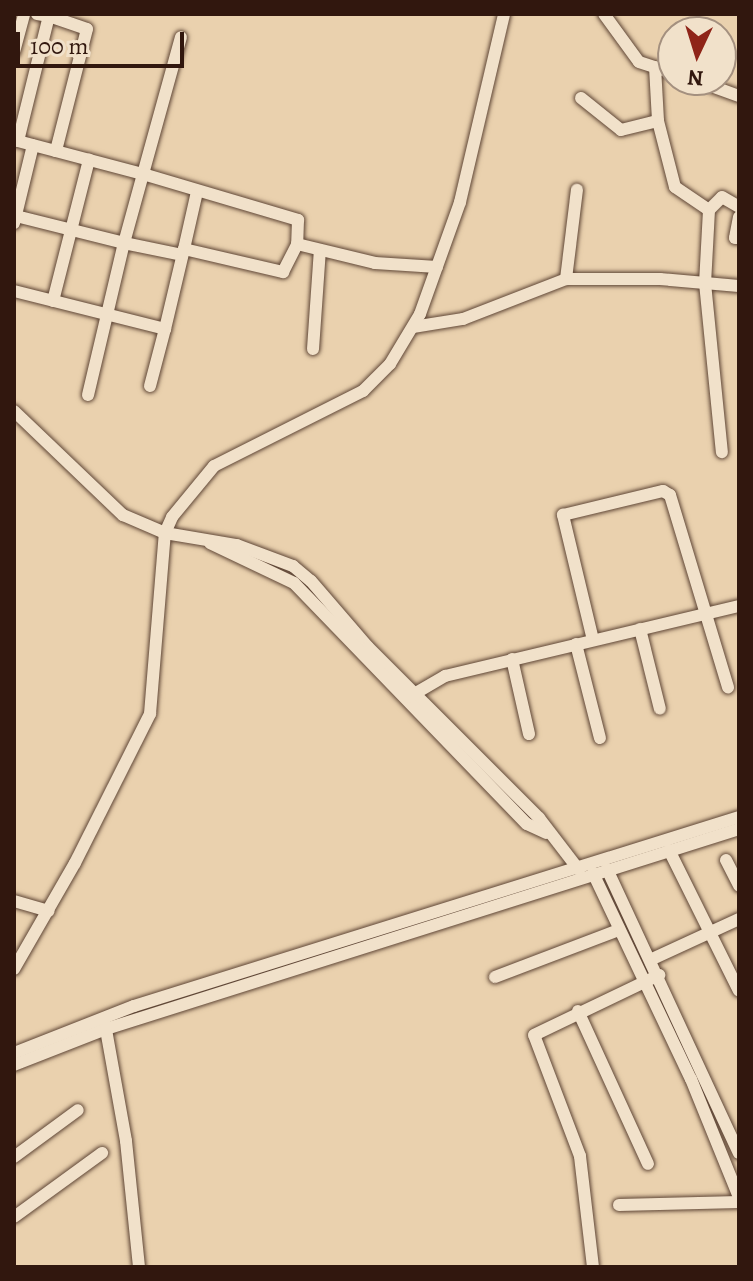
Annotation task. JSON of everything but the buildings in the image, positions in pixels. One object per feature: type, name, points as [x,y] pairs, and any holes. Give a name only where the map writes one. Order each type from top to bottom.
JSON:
[{"type":"street","points":[[14,52],[24,14]]},
{"type":"street","points":[[14,969],[49,911],[150,714],[165,533],[214,466],[363,391],[390,364],[413,327],[460,202],[504,14]]},
{"type":"street","points":[[604,14],[639,62],[655,67],[658,121],[675,187],[709,210]]},
{"type":"street","points":[[33,145],[15,219],[283,272],[297,244],[298,220],[16,140],[43,15],[87,29],[56,151]]},
{"type":"street","points":[[88,395],[124,243],[181,37]]},
{"type":"street","points":[[581,98],[621,130],[658,121]]},
{"type":"street","points":[[53,301],[89,160]]},
{"type":"street","points":[[566,279],[577,190]]},
{"type":"street","points":[[150,386],[197,192]]},
{"type":"street","points":[[722,452],[705,283],[709,210],[722,197],[739,207]]},
{"type":"street","points":[[739,217],[735,238],[739,238]]},
{"type":"street","points":[[297,244],[375,263],[437,267]]},
{"type":"street","points":[[313,349],[320,250]]},
{"type":"street","points":[[413,327],[463,319],[566,279],[739,286]]},
{"type":"street","points":[[14,291],[165,329]]},
{"type":"street","points":[[14,411],[123,515],[165,533],[210,543],[237,545],[293,566],[409,697],[539,818],[546,833],[585,872],[645,981],[738,1192],[619,1205]]},
{"type":"street","points":[[593,640],[563,515],[653,489],[670,495],[728,687]]},
{"type":"street","points":[[409,697],[445,676],[739,606]]},
{"type":"street","points":[[640,629],[660,709]]},
{"type":"street","points":[[576,644],[600,738]]},
{"type":"street","points":[[512,659],[529,734]]},
{"type":"street","points":[[14,1053],[585,872],[739,817]]},
{"type":"street","points":[[585,872],[607,869],[739,829]]},
{"type":"street","points":[[669,850],[708,934],[739,991]]},
{"type":"street","points":[[726,860],[739,886]]},
{"type":"street","points":[[607,869],[659,975],[739,1153]]},
{"type":"street","points":[[14,901],[49,911]]},
{"type":"street","points":[[650,960],[739,919]]},
{"type":"street","points":[[495,977],[619,930]]},
{"type":"street","points":[[593,1267],[580,1156],[534,1035],[578,1011],[659,975]]},
{"type":"street","points":[[578,1011],[648,1164]]},
{"type":"street","points":[[14,1065],[105,1023]]},
{"type":"street","points":[[105,1023],[126,1141],[139,1267]]},
{"type":"street","points":[[14,1157],[78,1110]]},
{"type":"street","points":[[14,1217],[102,1153]]}]
